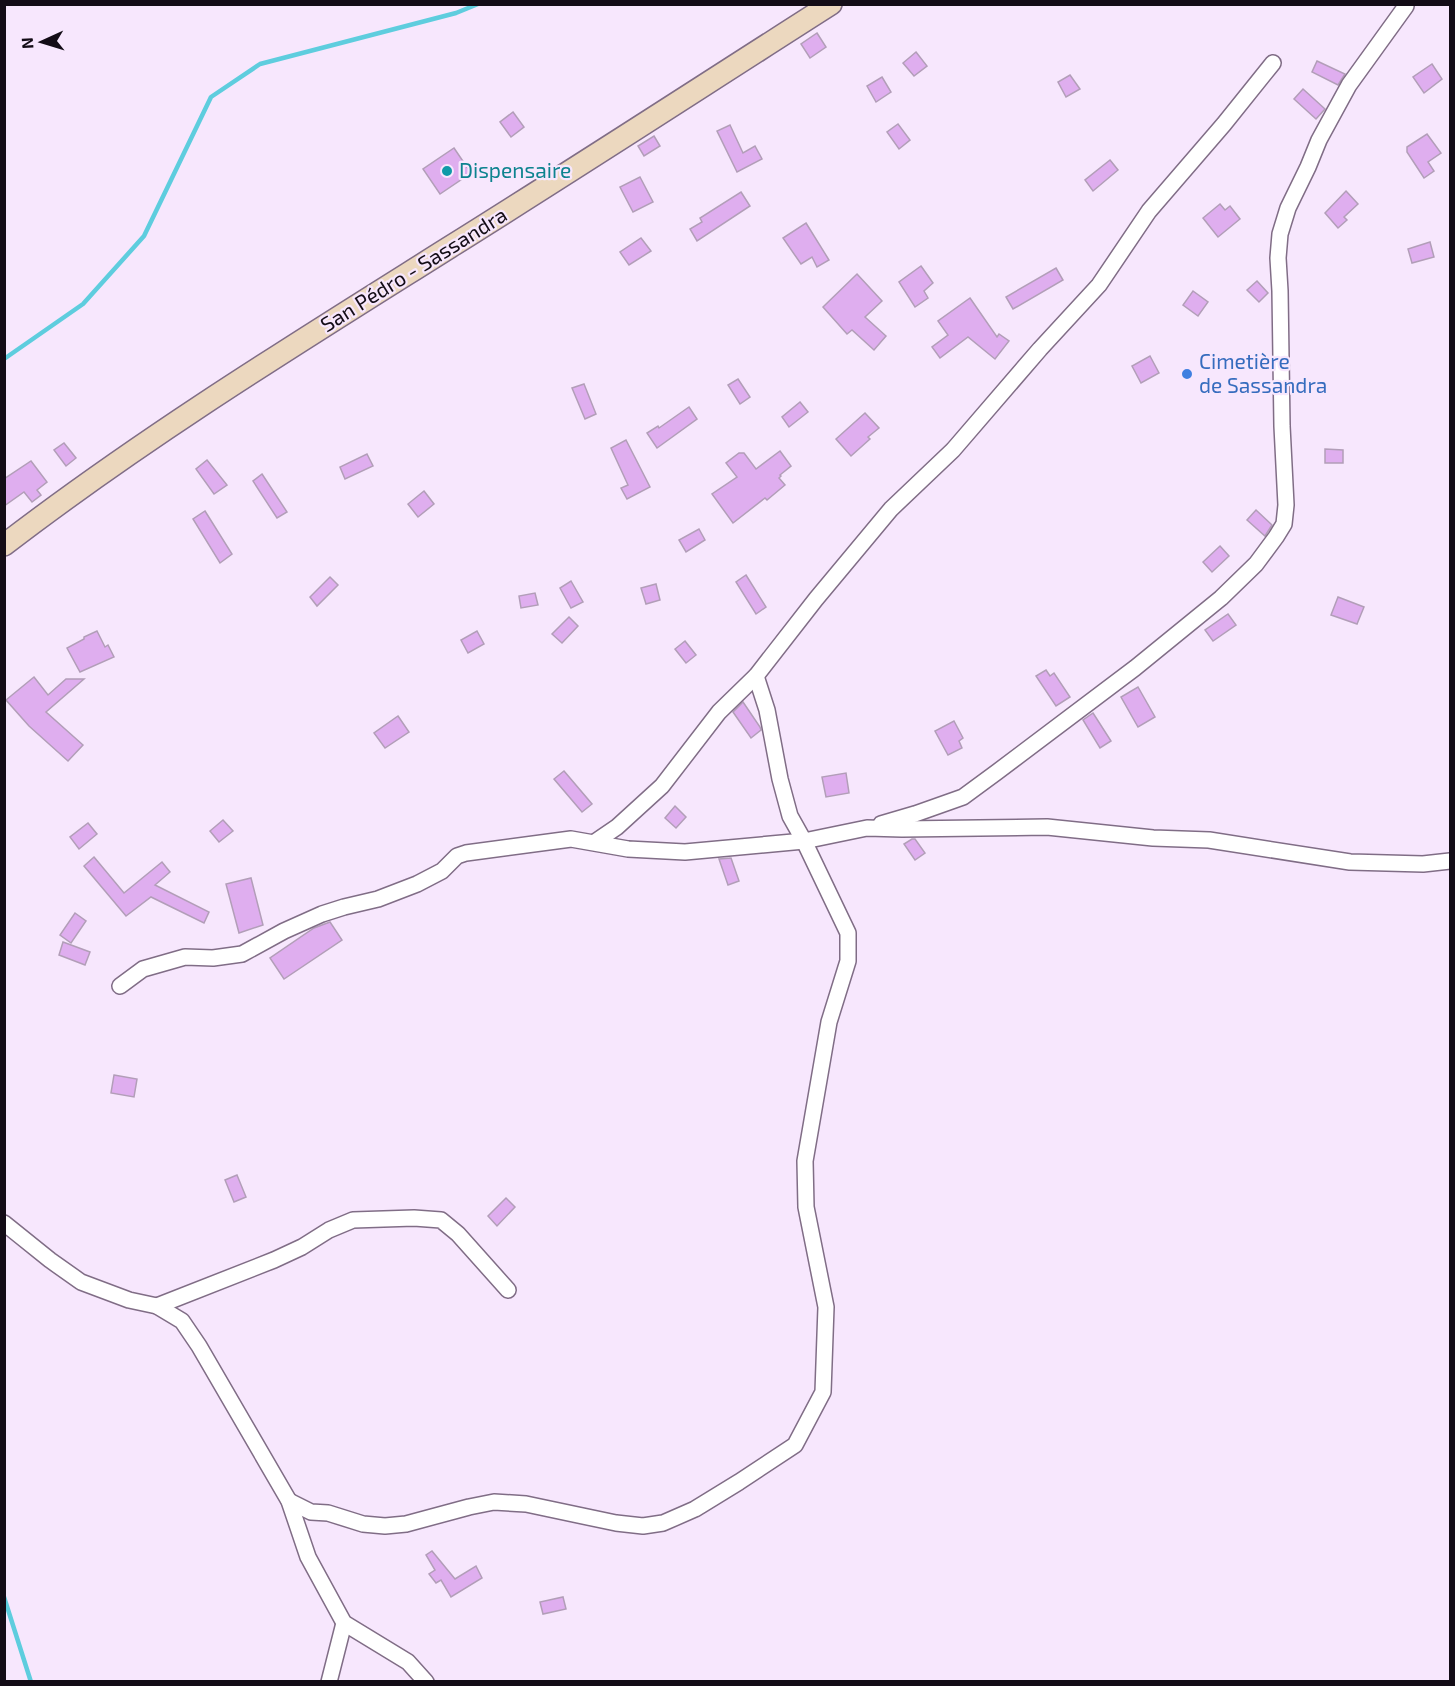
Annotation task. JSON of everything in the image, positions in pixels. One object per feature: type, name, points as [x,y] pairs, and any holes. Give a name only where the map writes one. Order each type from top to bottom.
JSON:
[{"type":"main road","name":"San Pédro - Sassandra","points":[[4,545],[185,416],[831,4]]},
{"type":"street","points":[[120,986],[143,969],[185,957],[213,958],[242,954],[322,914],[378,899],[417,884],[442,871],[457,856],[466,853],[571,839],[628,849],[685,852],[804,841],[867,828],[915,814],[963,797],[1101,695],[1204,612],[1256,564],[1284,524],[1286,505],[1278,258],[1280,234],[1288,208],[1319,140],[1349,85],[1406,6]]},
{"type":"street","points":[[596,842],[662,786],[719,712],[756,676],[891,509],[954,450],[1040,349],[1099,285],[1149,211],[1273,63]]},
{"type":"street","points":[[289,1501],[311,1512],[328,1513],[363,1524],[385,1527],[494,1502],[526,1504],[616,1523],[643,1526],[663,1523],[695,1509],[795,1444],[823,1392],[826,1307],[806,1207],[805,1161],[829,1022],[848,961],[848,933],[790,816],[780,779],[767,710],[756,676]]},
{"type":"street","points":[[867,828],[1047,827],[1153,838],[1209,840],[1350,862],[1423,864],[1450,861]]},
{"type":"street","points":[[157,1306],[274,1260],[302,1247],[329,1230],[353,1220],[414,1218],[441,1220],[458,1234],[508,1290]]},
{"type":"street","points":[[4,1223],[81,1282],[129,1300],[157,1306],[182,1321],[200,1346],[289,1501],[308,1557],[344,1623],[408,1662],[426,1682]]},
{"type":"street","points":[[329,1682],[344,1623]]},
{"type":"building","points":[[817,33],[826,47],[810,58],[801,44]]},
{"type":"building","points":[[916,52],[927,66],[914,76],[903,63]]},
{"type":"building","points":[[1317,61],[1345,74],[1338,85],[1312,72]]},
{"type":"building","points":[[1432,64],[1442,79],[1424,93],[1413,77]]},
{"type":"building","points":[[1070,75],[1080,89],[1066,97],[1058,82]]},
{"type":"building","points":[[882,77],[891,92],[876,102],[867,86]]},
{"type":"building","points":[[1303,89],[1325,109],[1316,119],[1294,99]]},
{"type":"building","points":[[513,112],[524,127],[511,137],[500,122]]},
{"type":"building","points":[[898,124],[910,140],[899,149],[887,132]]},
{"type":"building","points":[[730,125],[743,153],[755,146],[762,159],[737,172],[717,131]]},
{"type":"building","points":[[1427,134],[1441,153],[1428,162],[1434,171],[1424,178],[1407,152],[1407,147]]},
{"type":"building","points":[[654,136],[660,146],[644,156],[638,146]]},
{"type":"building","name":"Dispensaire","points":[[454,148],[471,173],[440,194],[423,169]]},
{"type":"building","points":[[1110,160],[1118,170],[1093,191],[1085,180]]},
{"type":"building","points":[[640,177],[653,202],[633,212],[620,187]]},
{"type":"building","points":[[1346,191],[1358,204],[1344,217],[1347,220],[1338,228],[1325,213]]},
{"type":"building","points":[[741,192],[750,206],[697,241],[690,229],[702,222],[700,218]]},
{"type":"building","points":[[1220,204],[1225,210],[1230,206],[1240,219],[1218,237],[1203,218]]},
{"type":"building","points":[[806,223],[829,260],[817,267],[812,257],[801,264],[783,238]]},
{"type":"building","points":[[641,238],[651,251],[629,265],[620,252]]},
{"type":"building","points":[[1430,242],[1434,257],[1412,263],[1408,249]]},
{"type":"building","points":[[921,266],[933,283],[924,291],[928,298],[915,307],[899,282]]},
{"type":"building","points":[[1056,268],[1063,280],[1013,309],[1006,297]]},
{"type":"building","points":[[857,274],[882,301],[865,317],[886,336],[874,350],[852,330],[847,334],[823,307]]},
{"type":"building","points":[[1257,281],[1268,293],[1259,302],[1247,290]]},
{"type":"building","points":[[1193,291],[1208,302],[1198,316],[1183,305]]},
{"type":"building","points":[[970,298],[997,337],[999,334],[1009,341],[995,359],[968,337],[940,358],[932,347],[948,335],[938,321]]},
{"type":"building","points":[[1150,356],[1159,373],[1141,383],[1132,366]]},
{"type":"building","points":[[738,379],[750,397],[740,404],[728,385]]},
{"type":"building","points":[[584,384],[596,414],[585,419],[572,388]]},
{"type":"building","points":[[800,402],[808,412],[789,427],[782,417]]},
{"type":"building","points":[[689,407],[697,419],[657,448],[647,433],[658,426],[659,428]]},
{"type":"building","points":[[865,413],[879,428],[851,456],[836,439]]},
{"type":"building","points":[[626,440],[650,487],[627,499],[621,488],[628,485],[611,448]]},
{"type":"building","points":[[64,443],[76,458],[66,466],[54,450]]},
{"type":"building","points":[[1325,449],[1343,450],[1343,463],[1325,463]]},
{"type":"building","points":[[780,451],[791,466],[779,478],[785,485],[733,523],[712,494],[737,477],[726,463],[739,453],[744,453],[756,469]]},
{"type":"building","points":[[367,454],[373,466],[345,479],[340,467]]},
{"type":"building","points":[[207,460],[227,485],[214,494],[196,469]]},
{"type":"building","points":[[31,461],[47,482],[37,490],[41,495],[32,502],[24,492],[4,506],[4,479]]},
{"type":"building","points":[[262,474],[287,512],[277,518],[253,481]]},
{"type":"building","points":[[424,491],[434,504],[418,517],[408,504]]},
{"type":"building","points":[[1256,510],[1272,525],[1265,536],[1247,520]]},
{"type":"building","points":[[205,511],[232,554],[220,563],[193,519]]},
{"type":"building","points":[[699,529],[705,540],[686,552],[679,540]]},
{"type":"building","points":[[1220,546],[1229,556],[1212,572],[1203,562]]},
{"type":"building","points":[[746,575],[766,607],[756,614],[736,582]]},
{"type":"building","points":[[330,577],[338,585],[317,606],[310,597]]},
{"type":"building","points":[[571,581],[583,602],[571,608],[560,588]]},
{"type":"building","points":[[656,584],[660,600],[646,604],[641,588]]},
{"type":"building","points":[[535,593],[538,605],[521,608],[519,596]]},
{"type":"building","points":[[1338,597],[1364,607],[1357,624],[1331,615]]},
{"type":"building","points":[[1228,614],[1236,625],[1213,641],[1205,630]]},
{"type":"building","points":[[569,617],[578,626],[562,643],[552,634]]},
{"type":"building","points":[[97,631],[105,647],[108,645],[114,657],[80,672],[67,648]]},
{"type":"building","points":[[477,631],[484,644],[468,653],[461,640]]},
{"type":"building","points":[[685,641],[696,655],[686,663],[675,649]]},
{"type":"building","points":[[1046,670],[1050,676],[1054,673],[1070,697],[1056,706],[1036,676]]},
{"type":"building","points":[[34,677],[48,695],[66,679],[84,679],[46,712],[83,745],[68,761],[29,726],[6,700]]},
{"type":"building","points":[[1138,687],[1155,717],[1138,727],[1121,697]]},
{"type":"building","points":[[743,702],[761,730],[751,738],[733,712]]},
{"type":"building","points":[[1093,713],[1111,741],[1100,748],[1083,720]]},
{"type":"building","points":[[398,716],[409,732],[385,748],[374,733]]},
{"type":"building","points":[[954,721],[963,738],[959,741],[962,748],[948,755],[935,731]]},
{"type":"building","points":[[564,771],[592,804],[582,812],[554,779]]},
{"type":"building","points":[[846,773],[849,793],[826,797],[822,777]]},
{"type":"building","points":[[675,806],[686,817],[676,828],[665,818]]},
{"type":"building","points":[[223,820],[233,831],[219,842],[210,831]]},
{"type":"building","points":[[88,823],[97,834],[79,849],[70,837]]},
{"type":"building","points":[[915,839],[925,853],[915,860],[904,844]]},
{"type":"building","points":[[94,857],[124,893],[162,862],[170,872],[155,885],[209,912],[204,923],[151,897],[126,916],[84,866]]},
{"type":"building","points":[[731,858],[739,881],[728,885],[719,859]]},
{"type":"building","points":[[251,878],[263,925],[239,933],[226,884]]},
{"type":"building","points":[[75,913],[86,921],[71,943],[60,935]]},
{"type":"building","points":[[330,922],[342,940],[284,979],[270,958],[314,928]]},
{"type":"building","points":[[63,942],[90,952],[85,965],[59,955]]},
{"type":"building","points":[[114,1075],[137,1079],[134,1097],[111,1093]]},
{"type":"building","points":[[237,1175],[246,1197],[234,1202],[225,1180]]},
{"type":"building","points":[[506,1198],[515,1207],[497,1226],[488,1216]]},
{"type":"building","points":[[432,1551],[455,1579],[476,1566],[482,1578],[451,1597],[441,1580],[436,1583],[429,1574],[435,1570],[426,1555]]},
{"type":"building","points":[[563,1597],[566,1609],[543,1614],[540,1602]]},
{"type":"waterway","points":[[4,359],[83,304],[144,236],[211,97],[260,64],[456,13],[478,4]]},
{"type":"waterway","points":[[4,1597],[31,1682]]},
{"type":"place","name":"Dispensaire","points":[[447,171]]},
{"type":"place","name":"Cimetière de Sassandra","points":[[1187,374]]}]
